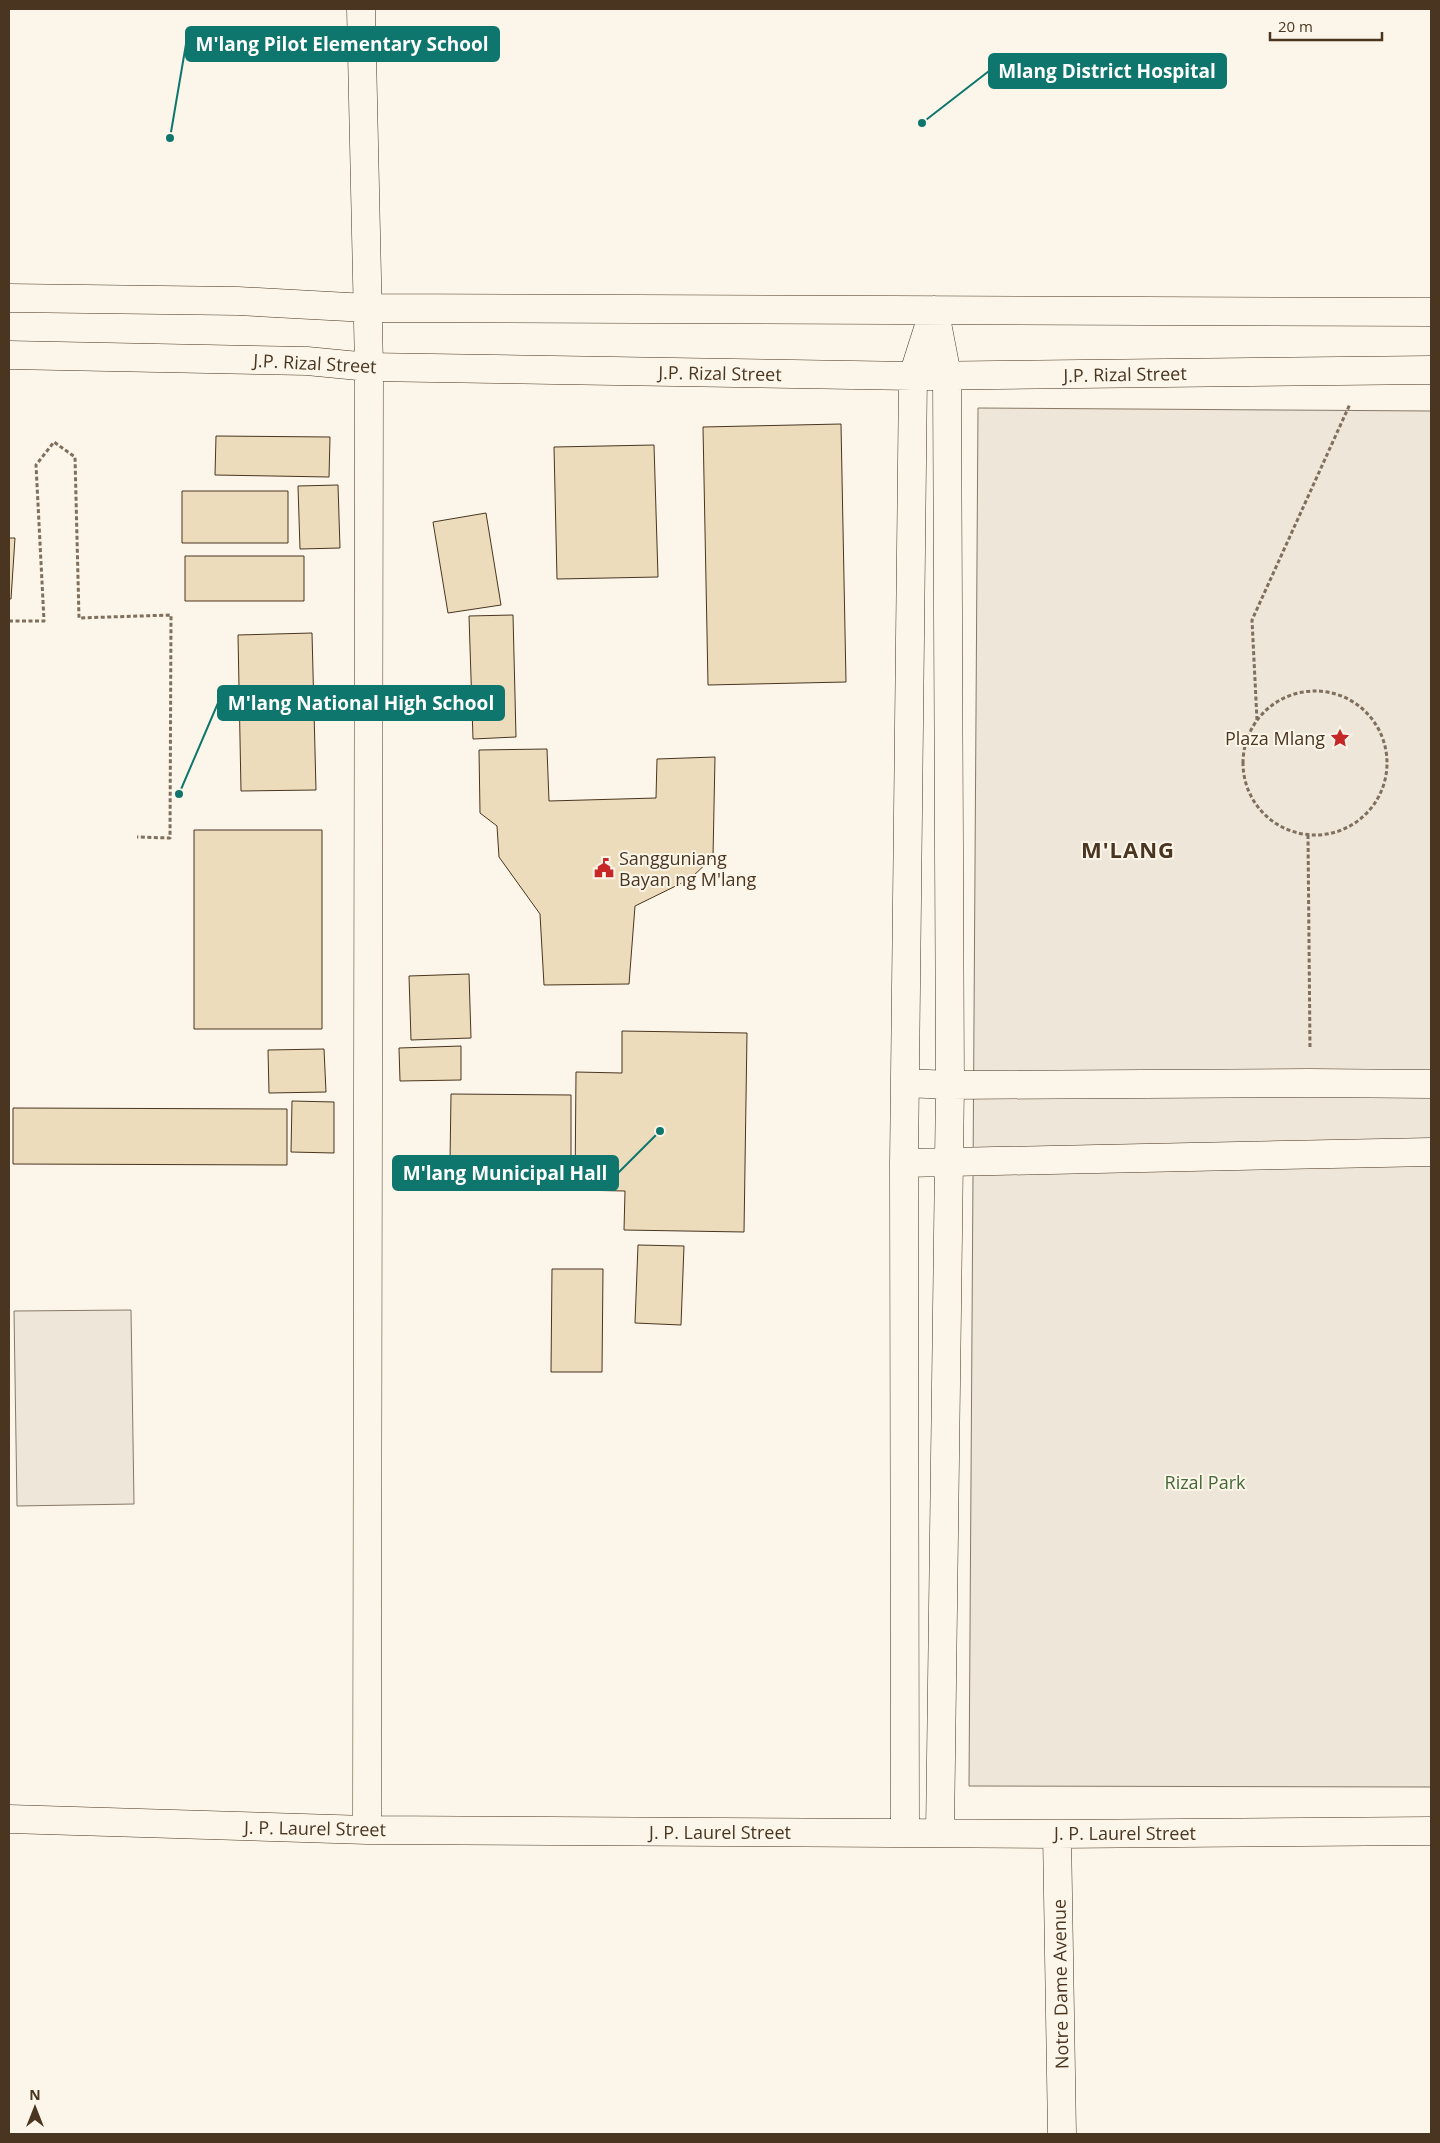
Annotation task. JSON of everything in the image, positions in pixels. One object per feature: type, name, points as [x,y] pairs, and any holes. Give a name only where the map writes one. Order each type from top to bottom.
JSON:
[{"type":"street","points":[[361,9],[369,367],[367,1830]]},
{"type":"street","points":[[9,298],[238,301],[367,308],[1431,312]]},
{"type":"street","points":[[934,310],[947,375],[950,1085],[940,1833]]},
{"type":"street","points":[[905,1833],[904,1163],[913,376],[934,310]]},
{"type":"street","name":"J.P. Rizal Street","points":[[9,355],[307,360],[369,367],[913,376],[1431,370]]},
{"type":"street","points":[[906,1083],[950,1085],[1431,1084]]},
{"type":"street","points":[[904,1163],[1431,1152]]},
{"type":"street","name":"J. P. Laurel Street","points":[[9,1819],[367,1830],[1057,1834],[1431,1831]]},
{"type":"street","name":"Notre Dame Avenue","points":[[1057,1834],[1062,2134]]},
{"type":"path","points":[[1257,720],[1252,620],[1365,371]]},
{"type":"path","points":[[9,621],[44,621],[36,465],[54,442],[75,457],[79,618],[171,615],[170,838],[137,837]]},
{"type":"path","points":[[1314,691],[1334,694],[1353,702],[1368,714],[1379,731],[1386,750],[1386,770],[1382,789],[1373,805],[1360,819],[1345,829],[1327,834],[1308,835],[1290,830],[1270,820],[1255,804],[1246,784],[1242,762],[1246,740],[1257,720],[1272,705],[1293,695],[1314,691]]},
{"type":"path","points":[[1308,835],[1310,1083]]},
{"type":"green space","name":"Rizal Park","points":[[978,408],[1431,411],[1431,1787],[969,1786]]},
{"type":"green space","points":[[131,1310],[134,1504],[17,1506],[14,1311]]},
{"type":"building","points":[[841,424],[846,682],[708,685],[703,427]]},
{"type":"building","points":[[216,436],[330,437],[329,477],[215,475]]},
{"type":"building","points":[[654,445],[658,577],[557,579],[554,447]]},
{"type":"building","points":[[338,485],[340,548],[300,549],[298,486]]},
{"type":"building","points":[[182,491],[288,491],[288,543],[182,543]]},
{"type":"building","points":[[486,513],[501,605],[448,613],[433,522]]},
{"type":"building","points":[[9,538],[15,538],[11,599],[9,599]]},
{"type":"building","points":[[185,556],[304,556],[304,601],[185,601]]},
{"type":"building","points":[[513,615],[516,737],[473,739],[469,616]]},
{"type":"building","points":[[312,633],[316,790],[241,791],[238,635]]},
{"type":"building","name":"Sangguniang Bayan ng M'lang","points":[[547,749],[549,801],[656,798],[657,759],[715,757],[713,857],[690,879],[635,906],[629,984],[544,985],[540,914],[499,857],[497,826],[480,813],[479,750]]},
{"type":"building","points":[[194,830],[322,830],[322,1029],[194,1029]]},
{"type":"building","points":[[469,974],[471,1038],[411,1040],[409,976]]},
{"type":"building","points":[[622,1031],[747,1033],[744,1232],[624,1230],[625,1191],[575,1190],[576,1072],[622,1073]]},
{"type":"building","points":[[461,1046],[461,1080],[400,1081],[399,1048]]},
{"type":"building","points":[[324,1049],[326,1092],[269,1093],[268,1050]]},
{"type":"building","points":[[451,1094],[571,1095],[571,1164],[450,1163]]},
{"type":"building","points":[[292,1101],[334,1102],[334,1153],[291,1152]]},
{"type":"building","points":[[13,1108],[287,1109],[287,1165],[13,1164]]},
{"type":"building","points":[[638,1245],[684,1246],[681,1325],[635,1323]]},
{"type":"building","points":[[552,1269],[603,1269],[602,1372],[551,1372]]},
{"type":"place","name":"Mlang District Hospital","points":[[922,123]]},
{"type":"place","name":"M'lang Pilot Elementary School","points":[[170,138]]},
{"type":"place","name":"Plaza Mlang","points":[[1340,738]]},
{"type":"place","name":"M'lang National High School","points":[[179,794]]},
{"type":"place","name":"Sangguniang Bayan ng M'lang","points":[[604,868]]},
{"type":"place","name":"M'lang Municipal Hall","points":[[660,1131]]},
{"type":"district","name":"M'LANG","points":[[1128,849]]}]
